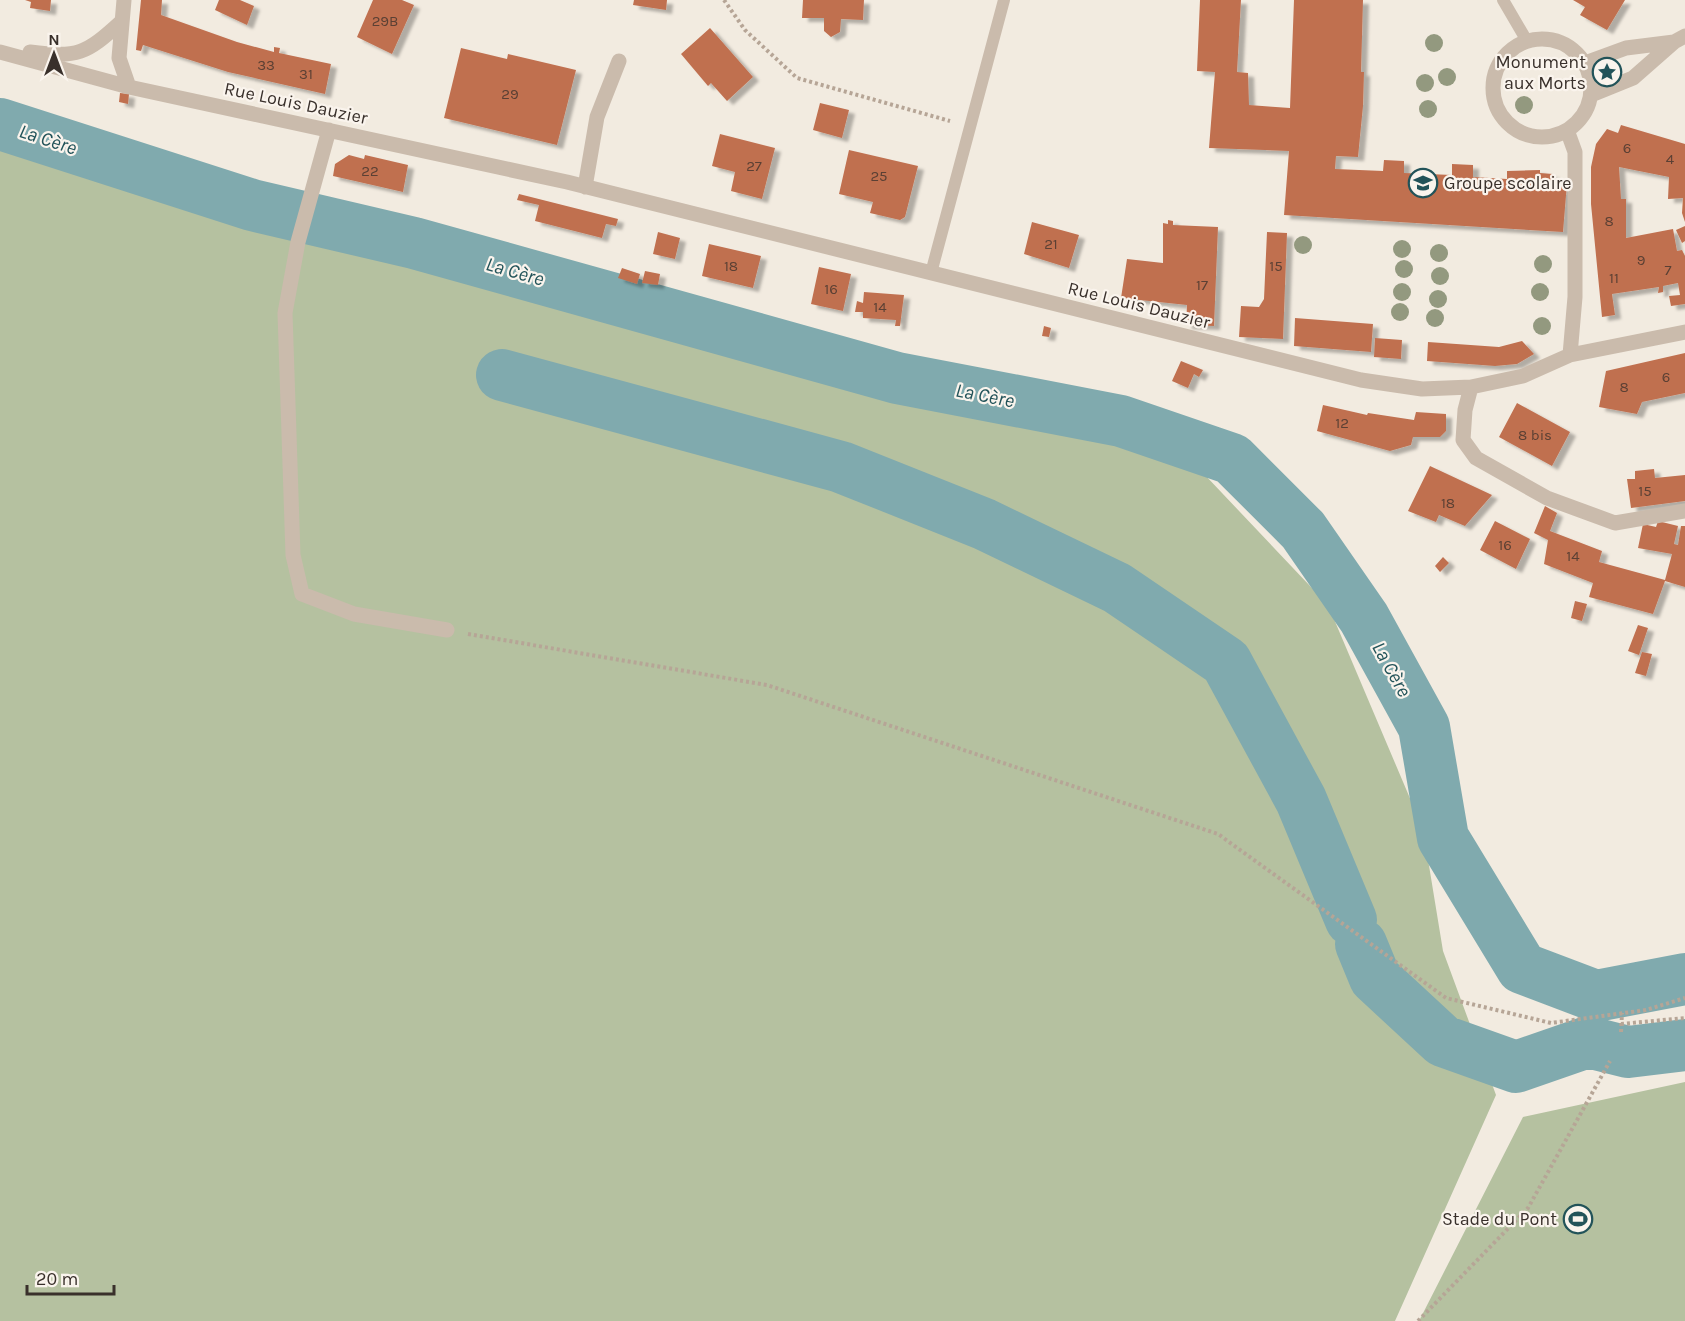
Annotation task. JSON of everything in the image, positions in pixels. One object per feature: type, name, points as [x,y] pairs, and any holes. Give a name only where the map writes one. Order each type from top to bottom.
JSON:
[{"type":"street","points":[[124,0],[119,58],[129,87]]},
{"type":"street","points":[[0,50],[65,56],[100,41],[121,22]]},
{"type":"street","points":[[1544,39],[1560,42],[1575,50],[1585,63],[1591,95],[1586,112],[1568,130],[1552,137],[1535,137],[1520,132],[1506,122],[1497,108],[1493,92],[1494,75],[1501,60],[1513,48],[1527,40],[1544,39]]},
{"type":"street","points":[[1585,63],[1626,48],[1679,39]]},
{"type":"street","points":[[1591,95],[1633,78],[1679,39]]},
{"type":"street","name":"Rue Louis Dauzier","points":[[0,50],[129,87],[585,187],[1361,380],[1422,389],[1471,387],[1522,376],[1570,355],[1685,332]]},
{"type":"street","points":[[585,187],[597,117],[619,62]]},
{"type":"street","points":[[329,130],[304,221],[285,313],[293,555],[302,594],[354,614],[447,630]]},
{"type":"street","points":[[1568,130],[1575,152],[1575,297],[1570,355]]},
{"type":"street","points":[[1471,387],[1465,410],[1463,440],[1476,458],[1547,498],[1615,523],[1685,511]]},
{"type":"lane","points":[[931,273],[1004,0]]},
{"type":"lane","points":[[1503,0],[1527,40]]},
{"type":"path","points":[[724,0],[745,30],[797,78],[930,117],[971,124]]},
{"type":"path","points":[[447,630],[767,685],[1218,834],[1446,998],[1551,1023],[1646,1010],[1685,998]]},
{"type":"path","points":[[1621,1032],[1622,1013]]},
{"type":"path","points":[[1621,1024],[1685,1018]]},
{"type":"path","points":[[1418,1321],[1528,1208],[1610,1061]]},
{"type":"green space","points":[[0,133],[333,236],[738,343],[1187,456],[1328,605],[1423,829],[1443,951],[1496,1095],[1395,1321],[0,1321]]},
{"type":"green space","name":"Stade du Pont","points":[[1685,1082],[1685,1321],[1419,1321],[1523,1117]]},
{"type":"building","points":[[25,0],[51,0],[50,11],[30,8],[31,2]]},
{"type":"building","points":[[141,0],[162,0],[161,15],[237,42],[274,52],[274,47],[280,48],[279,53],[331,64],[325,94],[228,72],[143,45],[141,51],[136,50]]},
{"type":"building","points":[[219,0],[240,0],[254,6],[247,25],[215,10]]},
{"type":"building","points":[[373,0],[402,0],[414,5],[392,54],[357,37]]},
{"type":"building","points":[[634,0],[667,0],[666,10],[633,5]]},
{"type":"building","points":[[803,0],[864,0],[863,20],[841,19],[840,32],[831,37],[824,31],[824,18],[802,18]]},
{"type":"building","points":[[1200,0],[1241,0],[1237,72],[1248,73],[1249,105],[1290,108],[1294,0],[1363,0],[1361,72],[1364,72],[1363,106],[1358,157],[1336,156],[1335,169],[1383,171],[1384,160],[1404,161],[1404,173],[1452,175],[1452,164],[1473,165],[1473,177],[1507,179],[1507,171],[1540,170],[1540,173],[1553,174],[1552,182],[1567,183],[1563,232],[1284,215],[1289,151],[1209,148],[1215,72],[1197,71]]},
{"type":"building","points":[[1573,0],[1625,0],[1607,30],[1580,15],[1585,7]]},
{"type":"building","points":[[710,28],[753,77],[727,101],[711,83],[708,86],[681,54]]},
{"type":"building","points":[[461,48],[507,59],[508,54],[576,70],[557,145],[444,118]]},
{"type":"building","points":[[120,93],[129,94],[128,104],[119,102]]},
{"type":"building","points":[[820,103],[849,110],[842,138],[813,130]]},
{"type":"building","points":[[1621,125],[1685,144],[1685,222],[1682,213],[1683,198],[1668,199],[1669,177],[1619,167],[1621,199],[1626,199],[1626,238],[1673,229],[1677,251],[1682,250],[1685,256],[1685,304],[1671,306],[1669,296],[1680,295],[1678,283],[1663,286],[1663,292],[1658,293],[1659,287],[1612,294],[1615,315],[1602,317],[1591,204],[1591,167],[1596,144],[1607,129],[1618,133]]},
{"type":"building","points":[[720,134],[775,148],[762,199],[731,191],[735,172],[712,166]]},
{"type":"building","points":[[849,150],[918,166],[905,217],[900,220],[870,213],[873,202],[839,194]]},
{"type":"building","points":[[349,155],[364,159],[365,155],[408,165],[403,192],[333,176],[335,164]]},
{"type":"building","points":[[519,194],[618,219],[616,226],[606,224],[602,238],[535,221],[539,205],[517,200]]},
{"type":"building","points":[[1168,220],[1173,221],[1173,225],[1218,227],[1214,326],[1186,325],[1187,305],[1121,298],[1127,259],[1163,263],[1163,223],[1168,224]]},
{"type":"building","points":[[1032,222],[1079,235],[1069,268],[1024,254]]},
{"type":"building","points":[[1685,226],[1685,241],[1682,243],[1676,230]]},
{"type":"building","points":[[658,232],[680,238],[675,259],[653,254]]},
{"type":"building","points":[[1267,232],[1287,233],[1283,339],[1239,337],[1241,306],[1259,307],[1264,299]]},
{"type":"building","points":[[709,244],[761,256],[753,288],[702,276]]},
{"type":"building","points":[[819,267],[851,274],[843,311],[811,304]]},
{"type":"building","points":[[622,268],[640,274],[637,284],[618,278]]},
{"type":"building","points":[[645,271],[660,274],[658,285],[642,283]]},
{"type":"building","points":[[864,292],[904,295],[900,326],[895,326],[896,320],[863,318],[863,312],[855,312],[857,301],[863,303]]},
{"type":"building","points":[[1295,318],[1373,324],[1371,352],[1294,346]]},
{"type":"building","points":[[1044,326],[1051,328],[1049,337],[1042,336]]},
{"type":"building","points":[[1375,338],[1402,340],[1401,359],[1374,357]]},
{"type":"building","points":[[1522,341],[1534,354],[1517,364],[1495,366],[1427,361],[1428,342],[1499,347]]},
{"type":"building","points":[[1685,353],[1685,393],[1642,402],[1637,414],[1599,407],[1606,371]]},
{"type":"building","points":[[1181,361],[1203,370],[1199,377],[1194,374],[1188,388],[1172,381]]},
{"type":"building","points":[[1517,403],[1570,432],[1552,466],[1499,437]]},
{"type":"building","points":[[1323,405],[1367,415],[1368,413],[1414,420],[1416,412],[1446,414],[1446,431],[1440,437],[1413,437],[1411,445],[1390,451],[1317,431]]},
{"type":"building","points":[[1430,466],[1492,495],[1465,526],[1439,515],[1436,522],[1408,511]]},
{"type":"building","points":[[1654,469],[1655,478],[1685,475],[1685,501],[1631,508],[1627,479],[1635,479],[1635,471]]},
{"type":"building","points":[[1545,506],[1557,513],[1550,531],[1602,551],[1599,562],[1665,580],[1672,554],[1638,548],[1643,524],[1656,527],[1658,521],[1678,526],[1674,544],[1678,545],[1681,526],[1685,526],[1685,587],[1665,581],[1653,614],[1589,597],[1593,583],[1544,564],[1548,540],[1534,533]]},
{"type":"building","points":[[1495,521],[1530,539],[1516,569],[1480,550]]},
{"type":"building","points":[[1443,557],[1449,563],[1440,572],[1435,566]]},
{"type":"building","points":[[1575,601],[1587,604],[1582,621],[1571,618]]},
{"type":"building","points":[[1638,625],[1648,628],[1639,655],[1628,651]]},
{"type":"building","points":[[1642,652],[1652,654],[1646,676],[1635,673]]},
{"type":"waterway","name":"La Cère","points":[[0,124],[252,205],[414,243],[897,378],[1121,421],[1232,459],[1303,530],[1364,618],[1424,727],[1443,838],[1522,968],[1596,996],[1685,979]]},
{"type":"waterway","name":"La Cère","points":[[502,375],[841,467],[984,524],[1117,588],[1226,662],[1301,800],[1351,920]]},
{"type":"waterway","name":"La Cère","points":[[1361,944],[1375,978],[1443,1041],[1516,1067],[1588,1042],[1628,1052],[1685,1045]]},
{"type":"place","name":"Monument aux Morts","points":[[1607,72]]},
{"type":"place","name":"Groupe scolaire","points":[[1423,183]]},
{"type":"place","name":"Stade du Pont","points":[[1578,1219]]}]
